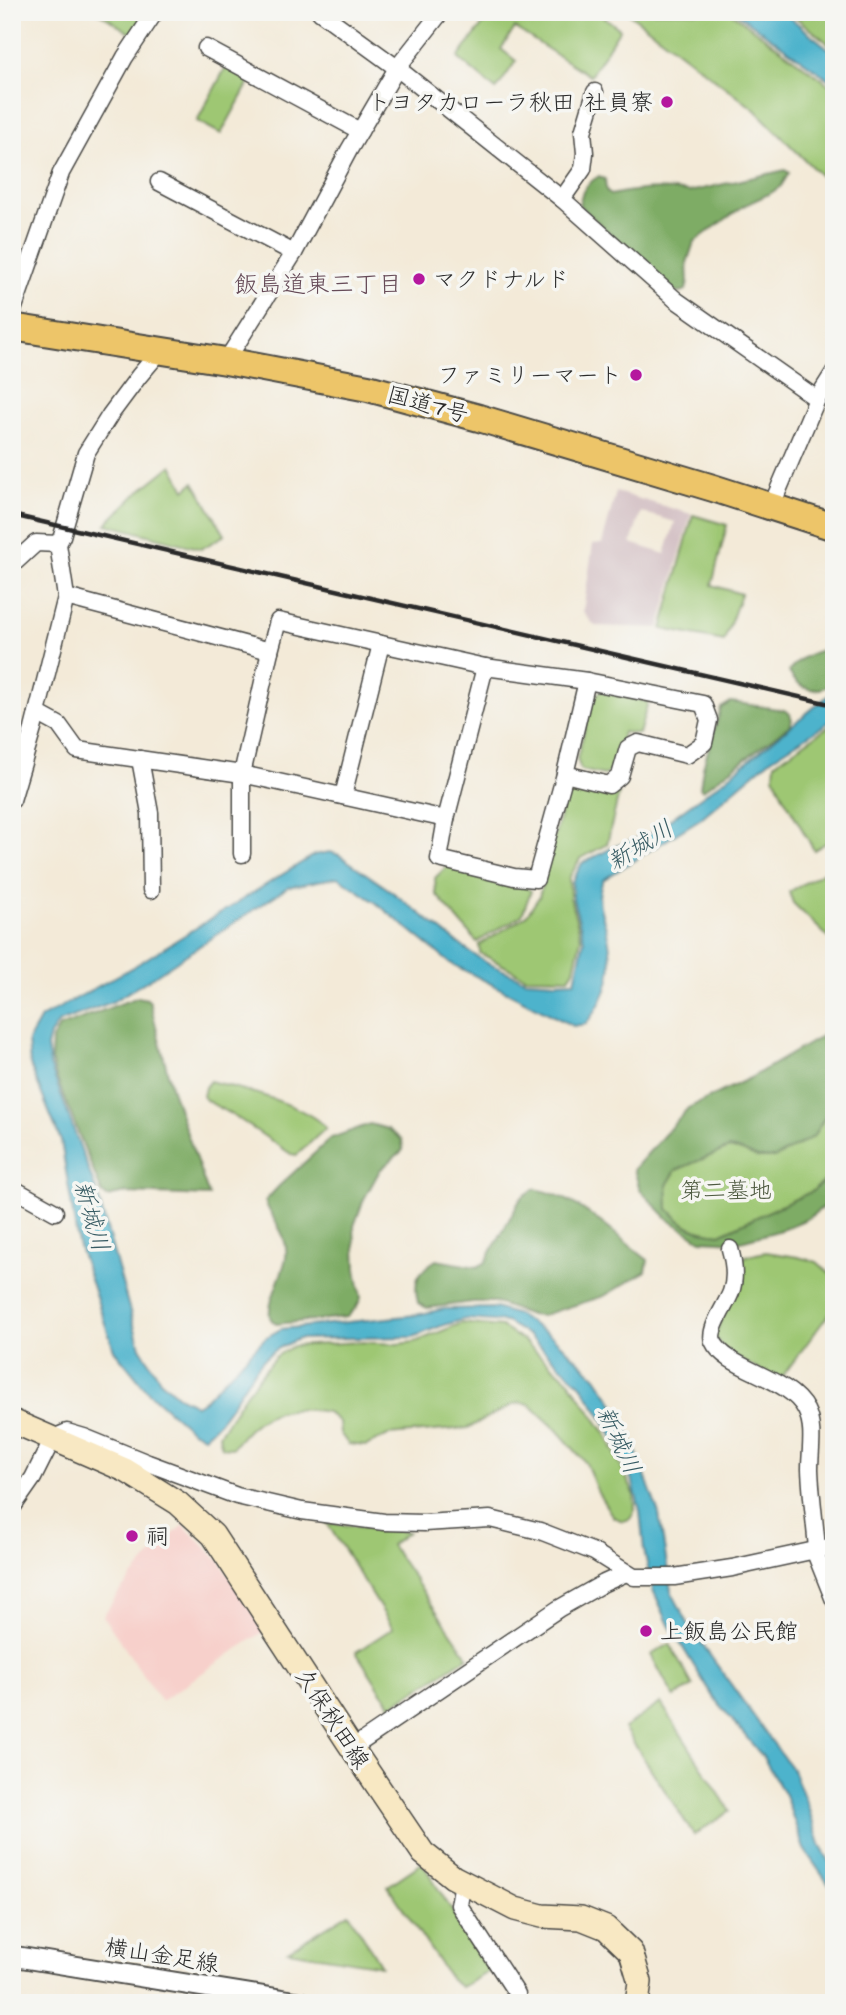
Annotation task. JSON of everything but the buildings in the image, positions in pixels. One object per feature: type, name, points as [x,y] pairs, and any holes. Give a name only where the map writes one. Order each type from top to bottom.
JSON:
[{"type":"highway","name":"国道7号","points":[[12,327],[226,361],[368,388],[467,415],[834,527]]},
{"type":"main road","name":"久保秋田線","points":[[12,1421],[125,1470],[144,1471],[213,1535],[424,1853],[453,1877],[515,1909],[542,1916],[581,1918],[606,1928],[631,1952],[640,1982],[638,2003]]},
{"type":"street","points":[[12,313],[61,173],[125,57],[155,12]]},
{"type":"street","points":[[320,12],[397,68],[562,199],[676,300],[817,399]]},
{"type":"street","points":[[226,361],[294,253],[397,68],[441,12]]},
{"type":"street","points":[[206,48],[360,131]]},
{"type":"street","points":[[562,199],[583,169],[583,132],[595,92]]},
{"type":"street","points":[[159,182],[294,253]]},
{"type":"street","points":[[12,800],[66,597],[58,544],[86,453],[110,415],[161,351]]},
{"type":"street","points":[[771,507],[817,399],[834,372]]},
{"type":"street","points":[[12,565],[36,543],[58,544]]},
{"type":"street","points":[[66,597],[270,651]]},
{"type":"street","points":[[242,854],[242,774],[278,621],[485,667],[587,681],[703,704],[709,720],[704,743],[687,755],[638,743],[628,748],[620,776],[609,785],[565,774]]},
{"type":"street","points":[[343,796],[381,644]]},
{"type":"street","points":[[485,667],[446,820],[439,859],[514,877],[536,879],[587,681]]},
{"type":"street","points":[[37,713],[59,724],[77,750],[242,774],[446,820]]},
{"type":"street","points":[[140,759],[150,813],[150,890]]},
{"type":"street","points":[[12,1188],[55,1212]]},
{"type":"street","points":[[730,1249],[734,1266],[732,1290],[713,1328],[713,1340],[722,1353],[787,1389],[807,1411],[816,1550],[834,1600]]},
{"type":"street","points":[[12,1508],[33,1478],[53,1438]]},
{"type":"street","points":[[144,1471],[302,1511],[384,1522],[424,1523],[490,1519],[540,1531],[594,1552],[630,1575]]},
{"type":"street","points":[[352,1748],[558,1609],[604,1583],[630,1575],[674,1577],[732,1568],[834,1546]]},
{"type":"street","points":[[463,1882],[459,1905],[517,1994],[516,2003]]},
{"type":"street","name":"横山金足線","points":[[12,1956],[304,2003]]},
{"type":"shaded area","points":[[616,492],[691,514],[659,628],[595,626],[583,612],[593,544],[602,544]],"holes":[[[641,512],[675,522],[665,554],[631,543]]]},
{"type":"shaded area","points":[[183,1525],[220,1562],[264,1631],[161,1701],[103,1616],[119,1592],[156,1550]]},
{"type":"green space","points":[[98,12],[148,12],[133,35]]},
{"type":"green space","points":[[492,12],[597,12],[620,29],[590,76],[515,28],[501,49],[516,61],[496,90],[458,58]]},
{"type":"green space","points":[[627,12],[730,12],[834,88],[834,189],[754,109]]},
{"type":"green space","points":[[789,12],[834,12],[834,48]]},
{"type":"green space","points":[[226,67],[250,81],[221,134],[197,121]]},
{"type":"green space","points":[[785,170],[789,173],[781,186],[745,205],[694,242],[687,263],[686,290],[681,292],[672,291],[579,205],[585,188],[599,176],[605,179],[606,190],[610,195],[650,189],[689,192]]},
{"type":"green space","points":[[172,465],[185,490],[194,482],[225,535],[201,549],[106,524],[136,494]]},
{"type":"green space","points":[[693,515],[727,525],[712,585],[741,594],[724,641],[662,629]]},
{"type":"green space","points":[[834,647],[834,683],[821,689],[808,689],[798,683],[789,672],[803,658]]},
{"type":"green space","points":[[601,691],[648,702],[639,734],[623,732],[614,770],[604,775],[581,770],[577,759],[593,697]]},
{"type":"green space","points":[[731,702],[784,710],[790,714],[792,720],[789,726],[703,790],[700,788],[703,767],[721,708]]},
{"type":"green space","points":[[834,723],[834,838],[814,850],[782,794],[774,776],[775,763]]},
{"type":"green space","points":[[580,783],[619,793],[607,844],[580,859],[569,878],[570,897],[581,938],[574,970],[569,978],[525,977],[480,953],[479,945],[526,916],[539,897],[567,788]]},
{"type":"green space","points":[[448,865],[523,886],[531,891],[522,915],[477,942],[436,894],[435,878]]},
{"type":"green space","points":[[834,866],[834,943],[793,903],[789,892]]},
{"type":"green space","points":[[138,997],[150,1002],[172,1090],[209,1196],[126,1193],[107,1197],[102,1193],[57,1079],[51,1060],[52,1039],[59,1027]]},
{"type":"green space","points":[[834,1029],[834,1102],[813,1137],[775,1158],[758,1158],[729,1148],[676,1170],[667,1185],[668,1209],[674,1215],[703,1232],[720,1234],[813,1191],[834,1173],[834,1199],[807,1219],[778,1231],[737,1242],[701,1240],[669,1220],[640,1190],[634,1169],[688,1108],[750,1078]]},
{"type":"green space","points":[[210,1081],[288,1105],[316,1119],[326,1128],[297,1155],[291,1154],[206,1100],[203,1096]]},
{"type":"green space","name":"第二墓地","points":[[834,1102],[834,1173],[813,1191],[720,1234],[691,1228],[668,1209],[667,1185],[676,1170],[729,1148],[758,1158],[825,1115]]},
{"type":"green space","points":[[370,1124],[388,1129],[402,1140],[403,1150],[380,1170],[364,1199],[354,1226],[356,1269],[361,1298],[347,1317],[276,1324],[271,1319],[270,1310],[285,1264],[286,1249],[283,1235],[265,1201],[331,1138]]},
{"type":"green space","points":[[534,1189],[565,1199],[594,1217],[648,1260],[646,1271],[604,1296],[540,1316],[494,1302],[427,1308],[418,1303],[416,1283],[424,1269],[436,1260],[477,1267],[485,1263],[521,1198]]},
{"type":"green space","points":[[766,1252],[817,1262],[834,1277],[834,1307],[779,1381],[724,1350],[715,1337],[740,1263],[746,1256]]},
{"type":"green space","points":[[462,1323],[501,1327],[524,1341],[569,1381],[607,1436],[634,1494],[635,1510],[630,1519],[623,1521],[613,1517],[598,1493],[586,1463],[529,1404],[512,1405],[468,1428],[388,1435],[366,1446],[348,1444],[340,1433],[339,1422],[327,1412],[286,1410],[259,1421],[247,1430],[232,1448],[222,1447],[219,1435],[246,1393],[275,1357],[293,1346],[415,1342]]},
{"type":"green space","points":[[327,1523],[408,1532],[391,1545],[468,1657],[391,1706],[356,1652],[393,1628]]},
{"type":"green space","points":[[670,1644],[693,1686],[674,1697],[651,1655]]},
{"type":"green space","points":[[661,1703],[730,1811],[694,1835],[624,1728]]},
{"type":"green space","points":[[422,1863],[490,1971],[461,1987],[451,1980],[388,1886]]},
{"type":"green space","points":[[349,1913],[381,1966],[288,1951]]},
{"type":"water","points":[[735,12],[783,12],[834,53],[834,83]]},
{"type":"water","name":"新城川","points":[[834,691],[834,719],[771,759],[700,819],[603,880],[599,899],[609,942],[611,967],[606,990],[586,1024],[573,1026],[450,963],[375,902],[338,877],[288,887],[112,1002],[59,1022],[50,1035],[47,1047],[50,1065],[96,1190],[140,1347],[160,1380],[178,1396],[196,1405],[204,1400],[265,1338],[281,1329],[416,1315],[444,1309],[495,1308],[518,1315],[553,1337],[596,1377],[625,1421],[659,1514],[671,1591],[691,1629],[794,1772],[821,1847],[834,1869],[834,1892],[804,1849],[785,1795],[763,1757],[713,1697],[669,1625],[653,1590],[633,1483],[608,1427],[581,1385],[528,1335],[506,1322],[466,1319],[413,1337],[298,1339],[276,1349],[265,1358],[222,1418],[204,1436],[192,1431],[148,1392],[114,1350],[78,1244],[61,1141],[30,1065],[28,1041],[41,1018],[133,967],[314,855],[330,852],[339,855],[391,891],[489,964],[525,980],[575,981],[584,940],[573,899],[572,882],[582,863],[651,833],[723,781]]},
{"type":"railway","points":[[12,515],[834,705]]},
{"type":"place","name":"トヨタカローラ秋田 社員寮","points":[[667,102]]},
{"type":"place","name":"マクドナルド","points":[[419,279]]},
{"type":"place","name":"ファミリーマート","points":[[636,375]]},
{"type":"place","name":"祠","points":[[132,1536]]},
{"type":"place","name":"上飯島公民館","points":[[646,1631]]},
{"type":"district","name":"飯島道東三丁目","points":[[318,284]]}]
